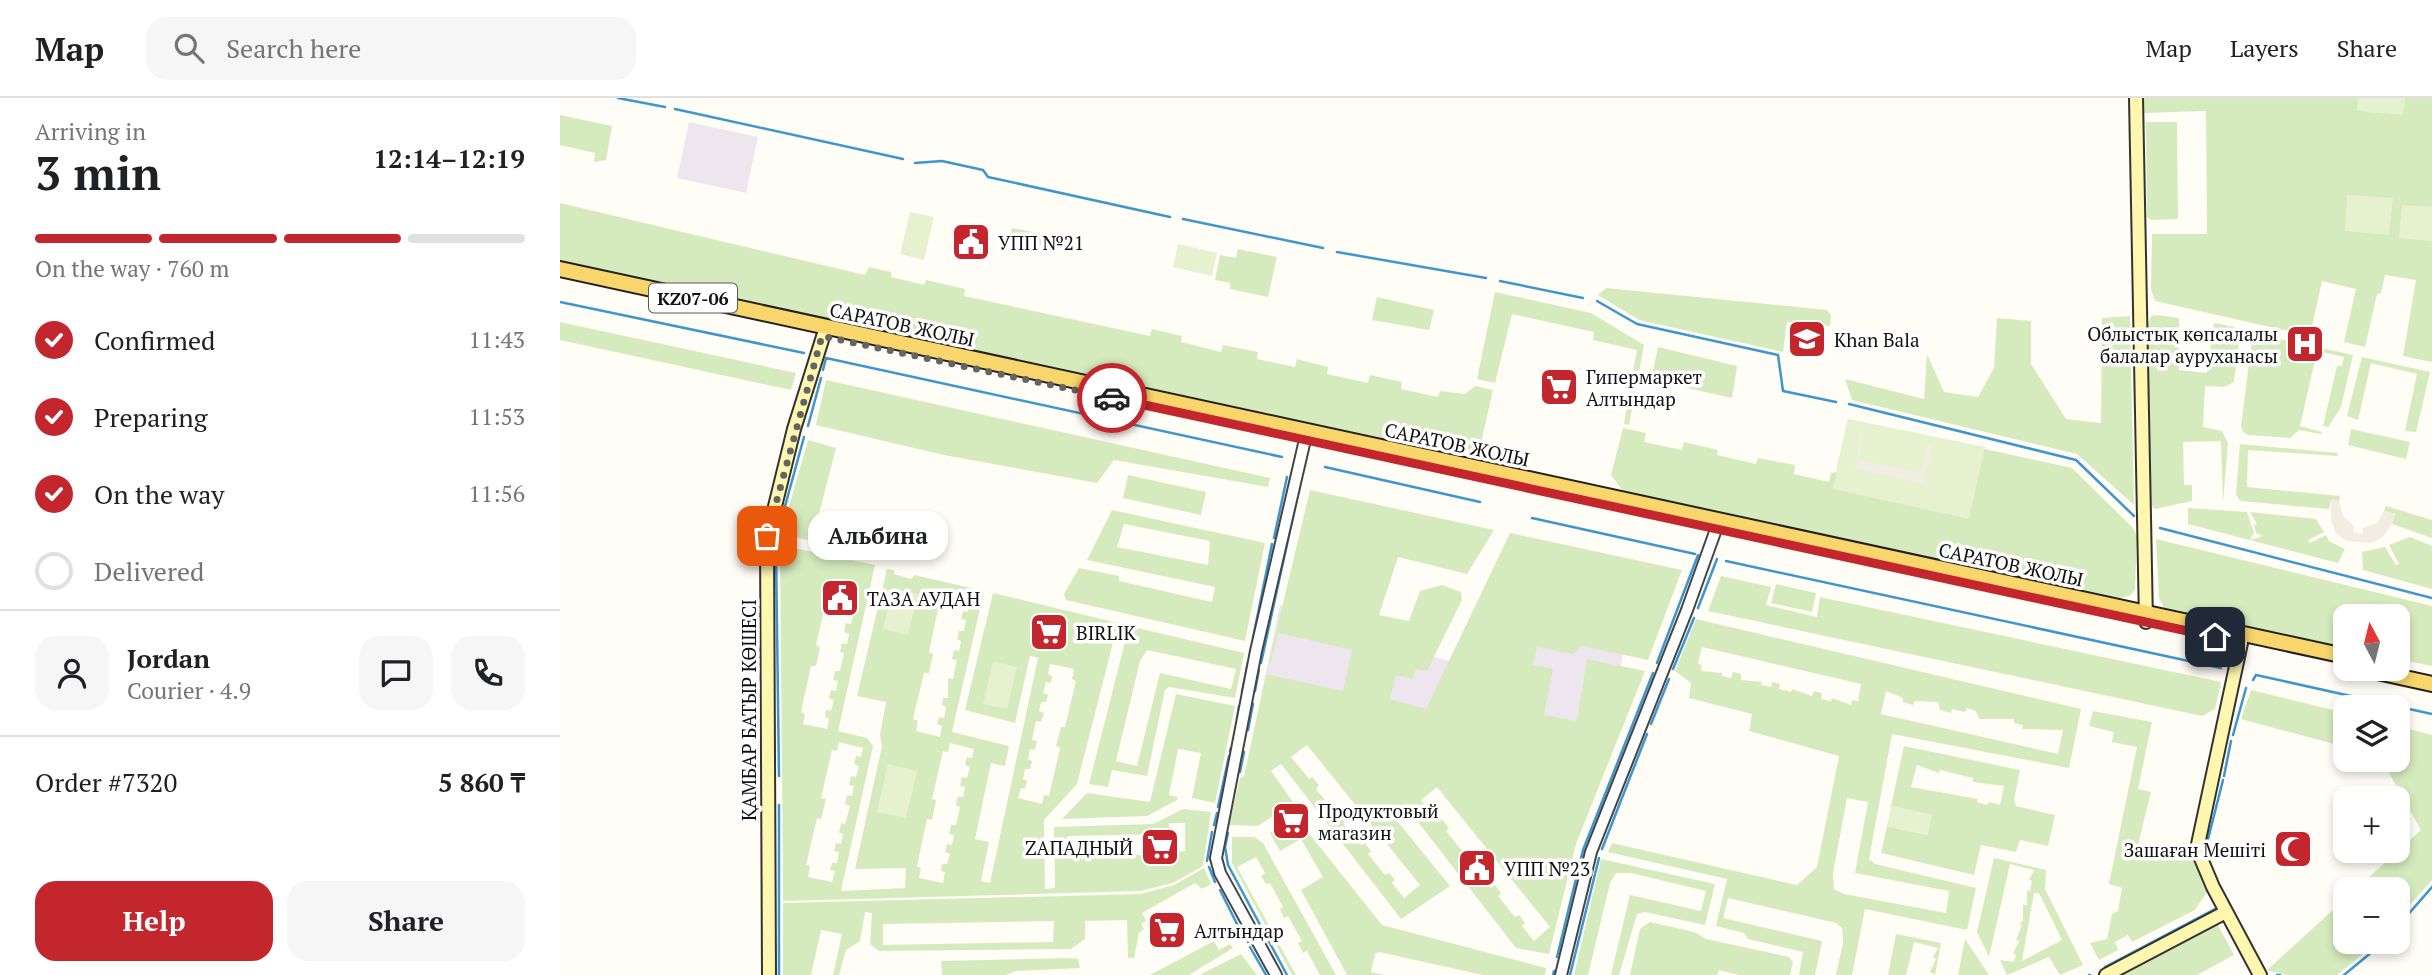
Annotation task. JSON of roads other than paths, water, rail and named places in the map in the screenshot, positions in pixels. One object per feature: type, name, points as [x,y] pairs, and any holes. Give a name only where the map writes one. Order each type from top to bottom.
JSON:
[{"type":"main road","points":[[2136,98],[2146,618]]},
{"type":"main road","name":"САРАТОВ ЖОЛЫ","points":[[560,269],[824,331],[1306,436],[2146,618],[2333,654]]},
{"type":"main road","name":"САРАТОВ ЖОЛЫ","points":[[560,279],[824,331]]},
{"type":"main road","name":"ҚАМБАР БАТЫР КӨШЕСІ","points":[[769,975],[767,536],[824,331]]},
{"type":"main road","name":"САРАТОВ ЖОЛЫ","points":[[2146,618],[2241,643],[2333,662]]},
{"type":"main road","points":[[2241,643],[2197,846],[2200,862],[2260,975]]},
{"type":"main road","points":[[2410,670],[2432,675]]},
{"type":"main road","points":[[2410,679],[2432,684]]},
{"type":"main road","points":[[2106,975],[2226,912]]},
{"type":"street","points":[[1276,975],[1220,873],[1216,858],[1265,610],[1306,436]]},
{"type":"street","points":[[1561,975],[1591,852],[1718,525]]},
{"type":"waterway","points":[[618,98],[665,107]]},
{"type":"waterway","points":[[675,109],[903,159]]},
{"type":"waterway","points":[[915,163],[942,161],[983,170],[988,177],[1170,217]]},
{"type":"waterway","points":[[1183,219],[1323,248]]},
{"type":"waterway","points":[[1337,252],[1486,278]]},
{"type":"waterway","points":[[1500,281],[1583,298]]},
{"type":"waterway","points":[[1597,301],[1637,324],[1778,355],[1783,391],[1836,402]]},
{"type":"waterway","points":[[560,302],[804,353]]},
{"type":"waterway","points":[[823,370],[826,358],[1282,457]]},
{"type":"waterway","points":[[808,426],[821,378]]},
{"type":"waterway","points":[[1849,404],[2076,460],[2134,516]]},
{"type":"waterway","points":[[778,532],[804,437]]},
{"type":"waterway","points":[[1325,467],[1480,502]]},
{"type":"waterway","points":[[1274,538],[1287,477]]},
{"type":"waterway","points":[[1261,663],[1300,485]]},
{"type":"waterway","points":[[1532,518],[1695,554]]},
{"type":"waterway","points":[[2160,528],[2432,598]]},
{"type":"waterway","points":[[1253,638],[1272,544]]},
{"type":"waterway","points":[[776,550],[779,776]]},
{"type":"waterway","points":[[1657,663],[1698,555]]},
{"type":"waterway","points":[[1698,608],[1717,559]]},
{"type":"waterway","points":[[1726,561],[2221,668]]},
{"type":"waterway","points":[[1673,669],[1694,618]]},
{"type":"waterway","points":[[1242,692],[1248,662]]},
{"type":"waterway","points":[[1255,691],[1259,670]]},
{"type":"waterway","points":[[1557,957],[1583,850],[1653,673]]},
{"type":"waterway","points":[[2253,680],[2256,675],[2432,714]]},
{"type":"waterway","points":[[1651,724],[1669,679]]},
{"type":"waterway","points":[[2233,735],[2246,688]]},
{"type":"waterway","points":[[1248,730],[1253,704]]},
{"type":"waterway","points":[[1237,719],[1239,706]]},
{"type":"waterway","points":[[1602,849],[1647,734]]},
{"type":"waterway","points":[[2224,776],[2231,741]]},
{"type":"waterway","points":[[1240,772],[1244,752]]},
{"type":"waterway","points":[[1218,807],[1229,756]]},
{"type":"waterway","points":[[2204,855],[2223,780]]},
{"type":"waterway","points":[[779,805],[779,975]]},
{"type":"waterway","points":[[1214,825],[1217,813]]},
{"type":"waterway","points":[[1207,861],[1212,832]]},
{"type":"waterway","points":[[1228,833],[1225,847],[1228,865],[1287,975]]},
{"type":"waterway","points":[[1570,975],[1599,858]]},
{"type":"waterway","points":[[1209,867],[1215,882]]},
{"type":"waterway","points":[[2410,912],[2432,887]]},
{"type":"waterway","points":[[1220,890],[1239,928]]},
{"type":"waterway","points":[[2105,967],[2215,909]]},
{"type":"waterway","points":[[1244,936],[1248,942]]},
{"type":"waterway","points":[[1250,947],[1266,975]]},
{"type":"waterway","points":[[2344,975],[2369,954]]},
{"type":"waterway","points":[[1553,975],[1554,971]]},
{"type":"place","name":"УПП №21","points":[[971,242]]},
{"type":"place","name":"Khan Bala","points":[[1807,339]]},
{"type":"place","name":"Облыстық көпсалалы балалар ауруханасы","points":[[2305,344]]},
{"type":"place","name":"Гипермаркет Алтындар","points":[[1559,387]]},
{"type":"place","name":"Альбина","points":[[767,536]]},
{"type":"place","name":"ТАЗА АУДАН","points":[[840,598]]},
{"type":"place","name":"BIRLIK","points":[[1049,632]]},
{"type":"place","name":"Продуктовый магазин","points":[[1291,821]]},
{"type":"place","name":"ZАПАДНЫЙ","points":[[1160,847]]},
{"type":"place","name":"Зашаған Мешіті","points":[[2293,849]]},
{"type":"place","name":"УПП №23","points":[[1477,868]]},
{"type":"place","name":"Алтындар","points":[[1167,930]]}]
